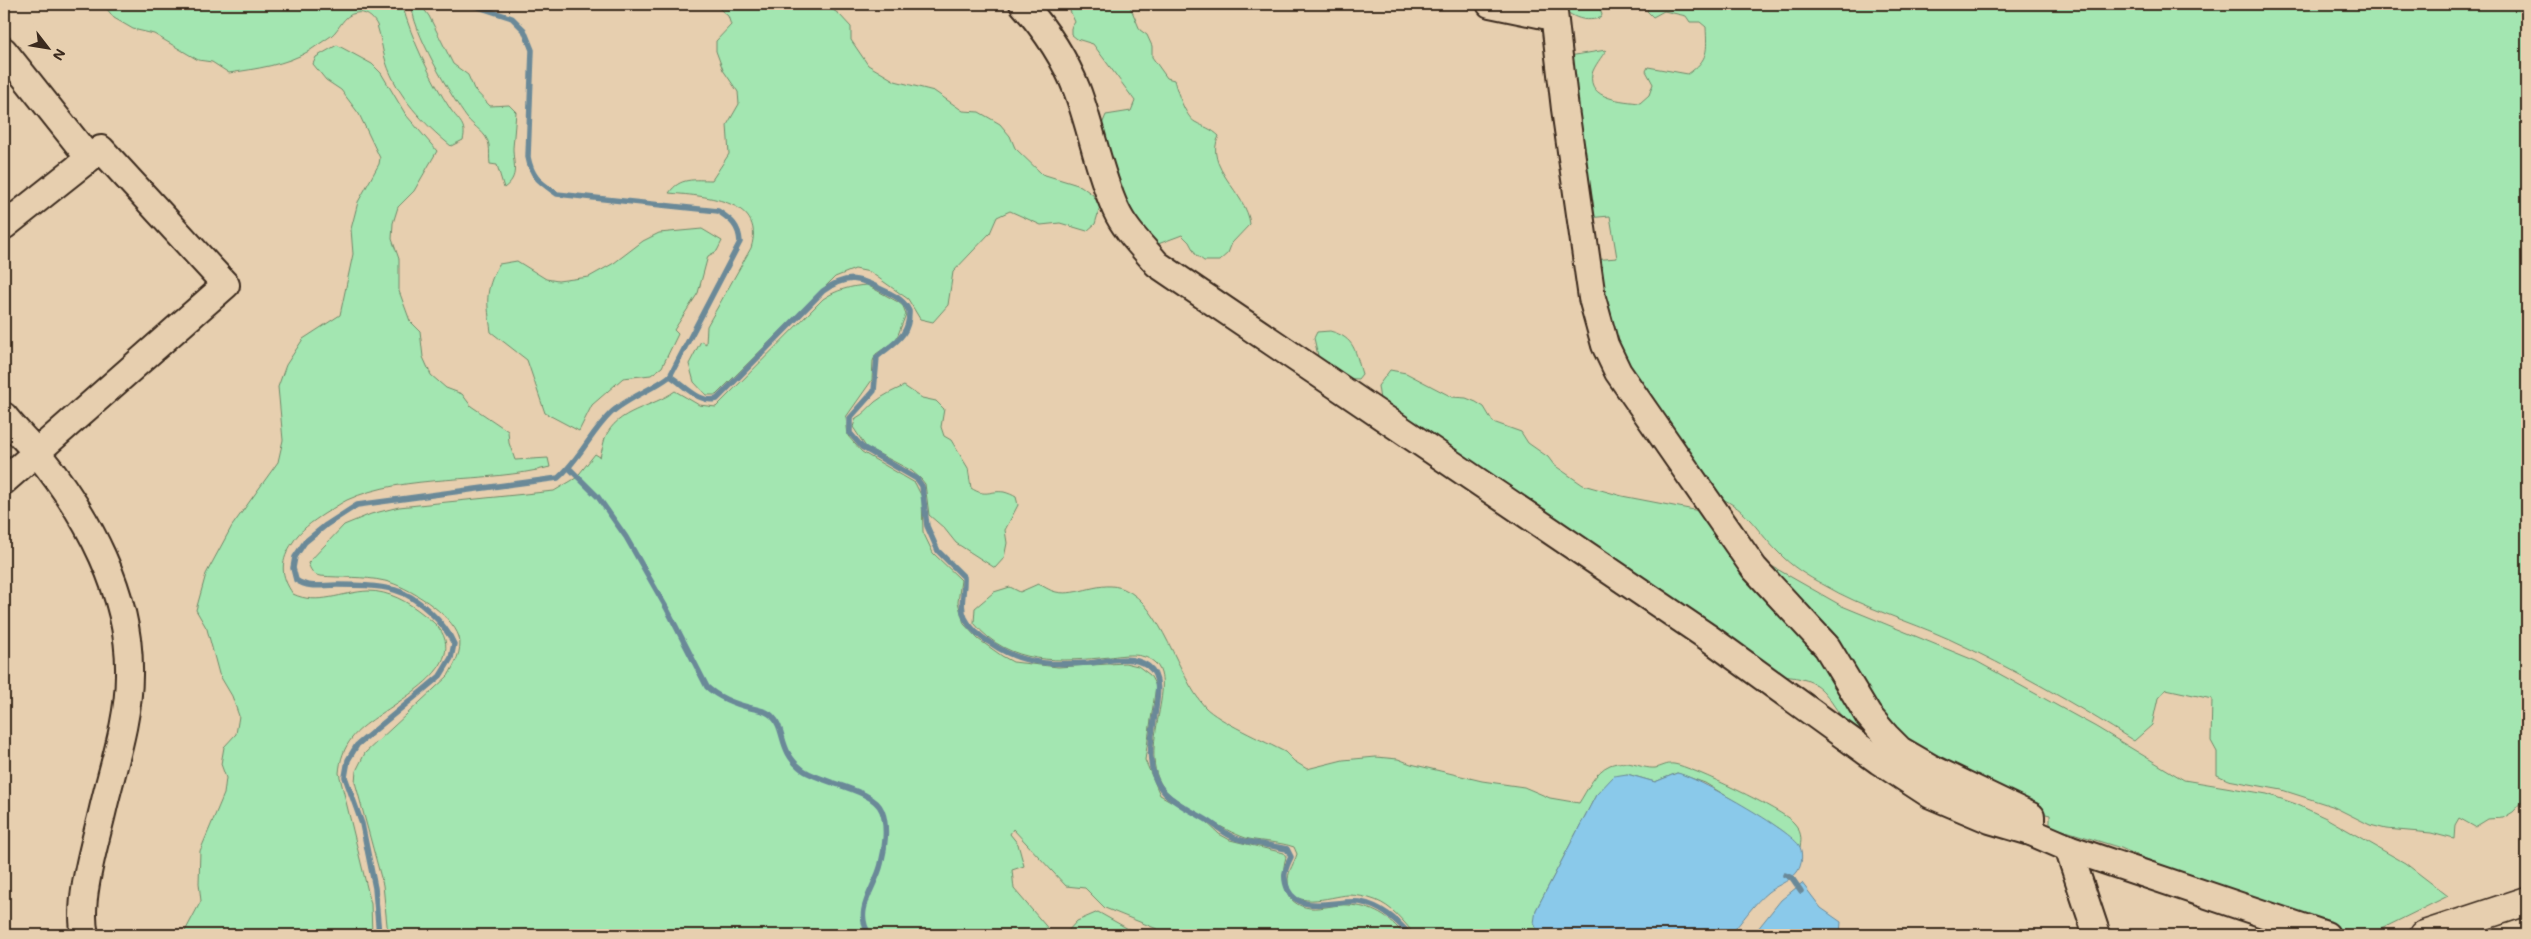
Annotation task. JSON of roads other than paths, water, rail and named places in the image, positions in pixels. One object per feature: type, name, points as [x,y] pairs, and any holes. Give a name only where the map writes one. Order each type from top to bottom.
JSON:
[{"type":"main road","points":[[2424,935],[2527,901]]},
{"type":"street","points":[[1023,4],[1040,25],[1064,63],[1077,90],[1101,174],[1116,211],[1157,264],[1709,638],[1879,761],[1931,794],[1990,820],[2031,832],[2068,848],[2326,935]]},
{"type":"street","points":[[1490,4],[1553,10],[1592,298],[1605,345],[1618,372],[1754,568],[1827,647],[1868,715],[1886,736],[1900,750],[1931,768],[2031,816],[2031,832]]},
{"type":"street","points":[[4,51],[89,158]]},
{"type":"street","points":[[4,226],[101,148],[226,285],[4,482]]},
{"type":"street","points":[[4,416],[37,453],[87,525],[114,586],[129,639],[130,677],[124,717],[91,863],[81,920],[85,935]]},
{"type":"street","points":[[2068,848],[2097,935]]},
{"type":"water","points":[[1677,773],[1687,776],[1743,805],[1793,839],[1800,847],[1802,857],[1796,873],[1763,896],[1730,935],[1539,935],[1534,923],[1536,910],[1596,795],[1614,776],[1627,774],[1655,782]]},
{"type":"water","points":[[1802,883],[1821,908],[1841,922],[1840,935],[1753,935],[1781,900]]},
{"type":"waterway","points":[[379,935],[375,888],[362,824],[345,777],[348,760],[357,745],[440,676],[451,658],[454,644],[437,619],[421,604],[403,593],[374,586],[306,585],[296,580],[293,568],[295,557],[305,542],[326,525],[357,505],[558,478],[566,471],[597,428],[611,413],[624,403],[670,376],[740,242],[734,223],[718,211],[557,194],[541,183],[534,175],[528,157],[532,50],[524,30],[512,18],[469,4]]},
{"type":"waterway","points":[[670,376],[698,397],[710,400],[717,399],[823,291],[832,285],[854,279],[868,283],[899,299],[909,311],[907,327],[904,333],[877,357],[874,391],[850,418],[850,433],[862,447],[917,479],[922,486],[927,526],[938,551],[964,577],[962,608],[970,626],[984,639],[1003,651],[1027,660],[1063,664],[1127,659],[1141,662],[1148,666],[1156,676],[1158,689],[1151,742],[1151,760],[1155,777],[1165,793],[1234,838],[1287,849],[1291,857],[1287,865],[1285,881],[1288,890],[1294,898],[1310,904],[1351,902],[1368,904],[1388,914],[1410,935]]},
{"type":"waterway","points":[[569,468],[598,497],[626,537],[667,609],[707,687],[728,700],[770,714],[779,727],[790,756],[803,770],[859,792],[877,803],[884,817],[885,838],[881,864],[864,908],[863,917],[870,935]]},
{"type":"waterway","points":[[1785,875],[1792,878],[1801,891]]}]
